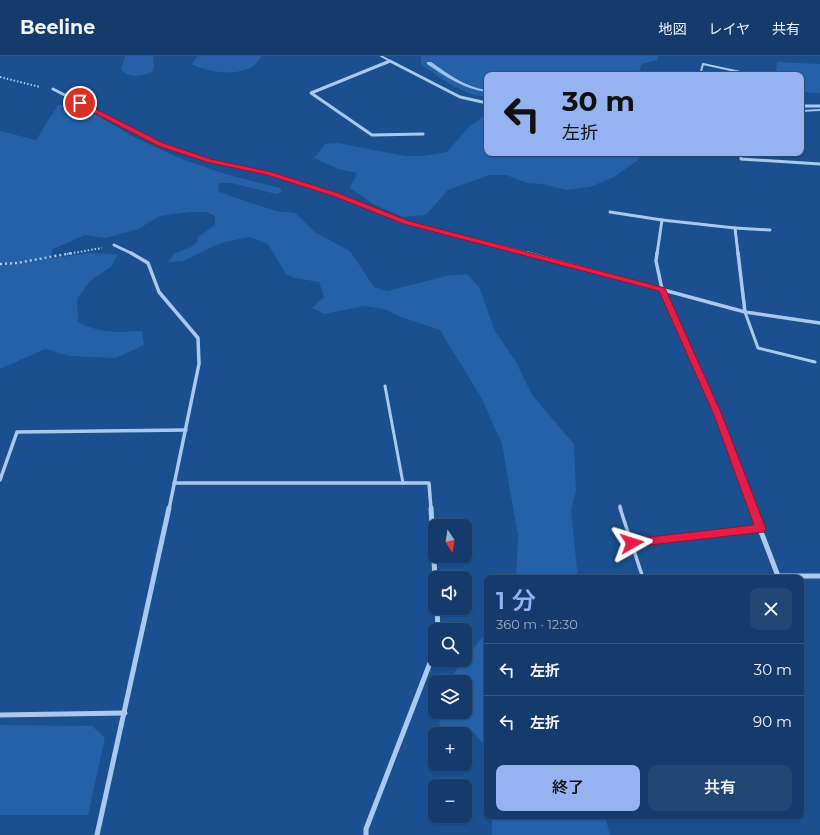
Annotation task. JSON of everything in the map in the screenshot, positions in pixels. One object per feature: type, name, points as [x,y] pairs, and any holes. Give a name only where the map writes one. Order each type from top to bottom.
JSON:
[{"type":"street","points":[[422,134],[372,135],[311,93],[390,61],[460,97],[484,102]]},
{"type":"street","points":[[53,89],[160,144],[209,161],[268,173],[336,194],[407,223],[745,312],[820,323]]},
{"type":"street","points":[[804,106],[820,106]]},
{"type":"street","points":[[741,156],[741,159],[820,164]]},
{"type":"street","points":[[610,212],[662,220],[735,228],[770,230]]},
{"type":"street","points":[[662,220],[656,261],[662,289],[718,415],[778,575]]},
{"type":"street","points":[[735,228],[745,312]]},
{"type":"street","points":[[98,835],[199,364],[198,338],[159,292],[148,263],[114,245]]},
{"type":"street","points":[[0,480],[18,432],[186,430]]},
{"type":"street","points":[[174,483],[429,483],[435,571]]},
{"type":"street","points":[[632,543],[761,529]]},
{"type":"street","points":[[804,576],[820,576]]},
{"type":"street","points":[[366,835],[366,829],[428,667]]},
{"type":"street","points":[[0,715],[125,713]]},
{"type":"lane","points":[[381,56],[390,61]]},
{"type":"lane","points":[[701,72],[703,64],[740,72]]},
{"type":"lane","points":[[745,312],[758,348],[815,362]]},
{"type":"lane","points":[[385,386],[403,482]]},
{"type":"lane","points":[[620,506],[642,575]]},
{"type":"path","points":[[0,77],[53,89]]},
{"type":"path","points":[[0,264],[17,263],[114,245]]},
{"type":"shaded area","points":[[125,56],[153,56],[154,67],[152,72],[136,76],[128,75],[121,70]]},
{"type":"shaded area","points":[[198,56],[261,56],[256,63],[249,68],[240,71],[219,72],[192,64]]},
{"type":"shaded area","points":[[421,56],[658,56],[657,60],[642,64],[638,72],[484,72],[484,97],[469,93],[452,85],[421,64]]},
{"type":"shaded area","points":[[777,62],[820,64],[820,93],[804,92],[804,72],[776,72]]},
{"type":"shaded area","points":[[58,105],[80,105],[134,137],[184,160],[225,174],[280,188],[282,192],[276,194],[231,183],[219,183],[218,191],[276,211],[295,213],[316,233],[350,251],[374,287],[387,291],[446,276],[467,274],[479,287],[495,331],[516,362],[532,395],[574,444],[576,491],[571,510],[578,575],[516,575],[518,536],[502,444],[482,399],[440,330],[401,317],[384,309],[364,306],[324,314],[312,308],[324,297],[319,282],[294,278],[286,274],[268,244],[249,237],[221,243],[183,261],[168,262],[174,254],[191,247],[197,242],[198,237],[215,225],[215,216],[207,212],[190,212],[160,216],[138,229],[106,238],[85,235],[53,249],[48,259],[89,253],[118,254],[112,266],[90,281],[77,299],[78,322],[94,329],[117,332],[142,331],[144,345],[116,358],[70,356],[45,349],[0,369],[0,131],[36,140]]},
{"type":"shaded area","points":[[484,116],[484,156],[640,156],[638,160],[614,177],[590,187],[566,190],[542,184],[527,183],[506,175],[489,175],[448,190],[426,215],[403,217],[375,205],[350,188],[357,173],[338,169],[314,158],[325,144],[338,143],[405,156],[422,156],[447,152],[469,127]]},
{"type":"shaded area","points":[[484,635],[484,745],[472,731],[472,727],[440,727],[439,719],[472,719],[472,675],[452,675],[459,667],[472,667],[472,650]]},
{"type":"shaded area","points":[[0,725],[92,726],[105,738],[88,815],[0,815]]},
{"type":"shaded area","points":[[492,819],[606,819],[610,835],[492,835]]},
{"type":"waterway","points":[[429,63],[464,85],[484,91]]},
{"type":"waterway","points":[[804,111],[820,110]]},
{"type":"route","points":[[80,103],[160,144],[209,161],[268,173],[336,194],[407,223],[662,289],[718,415],[761,529],[632,543]]}]
